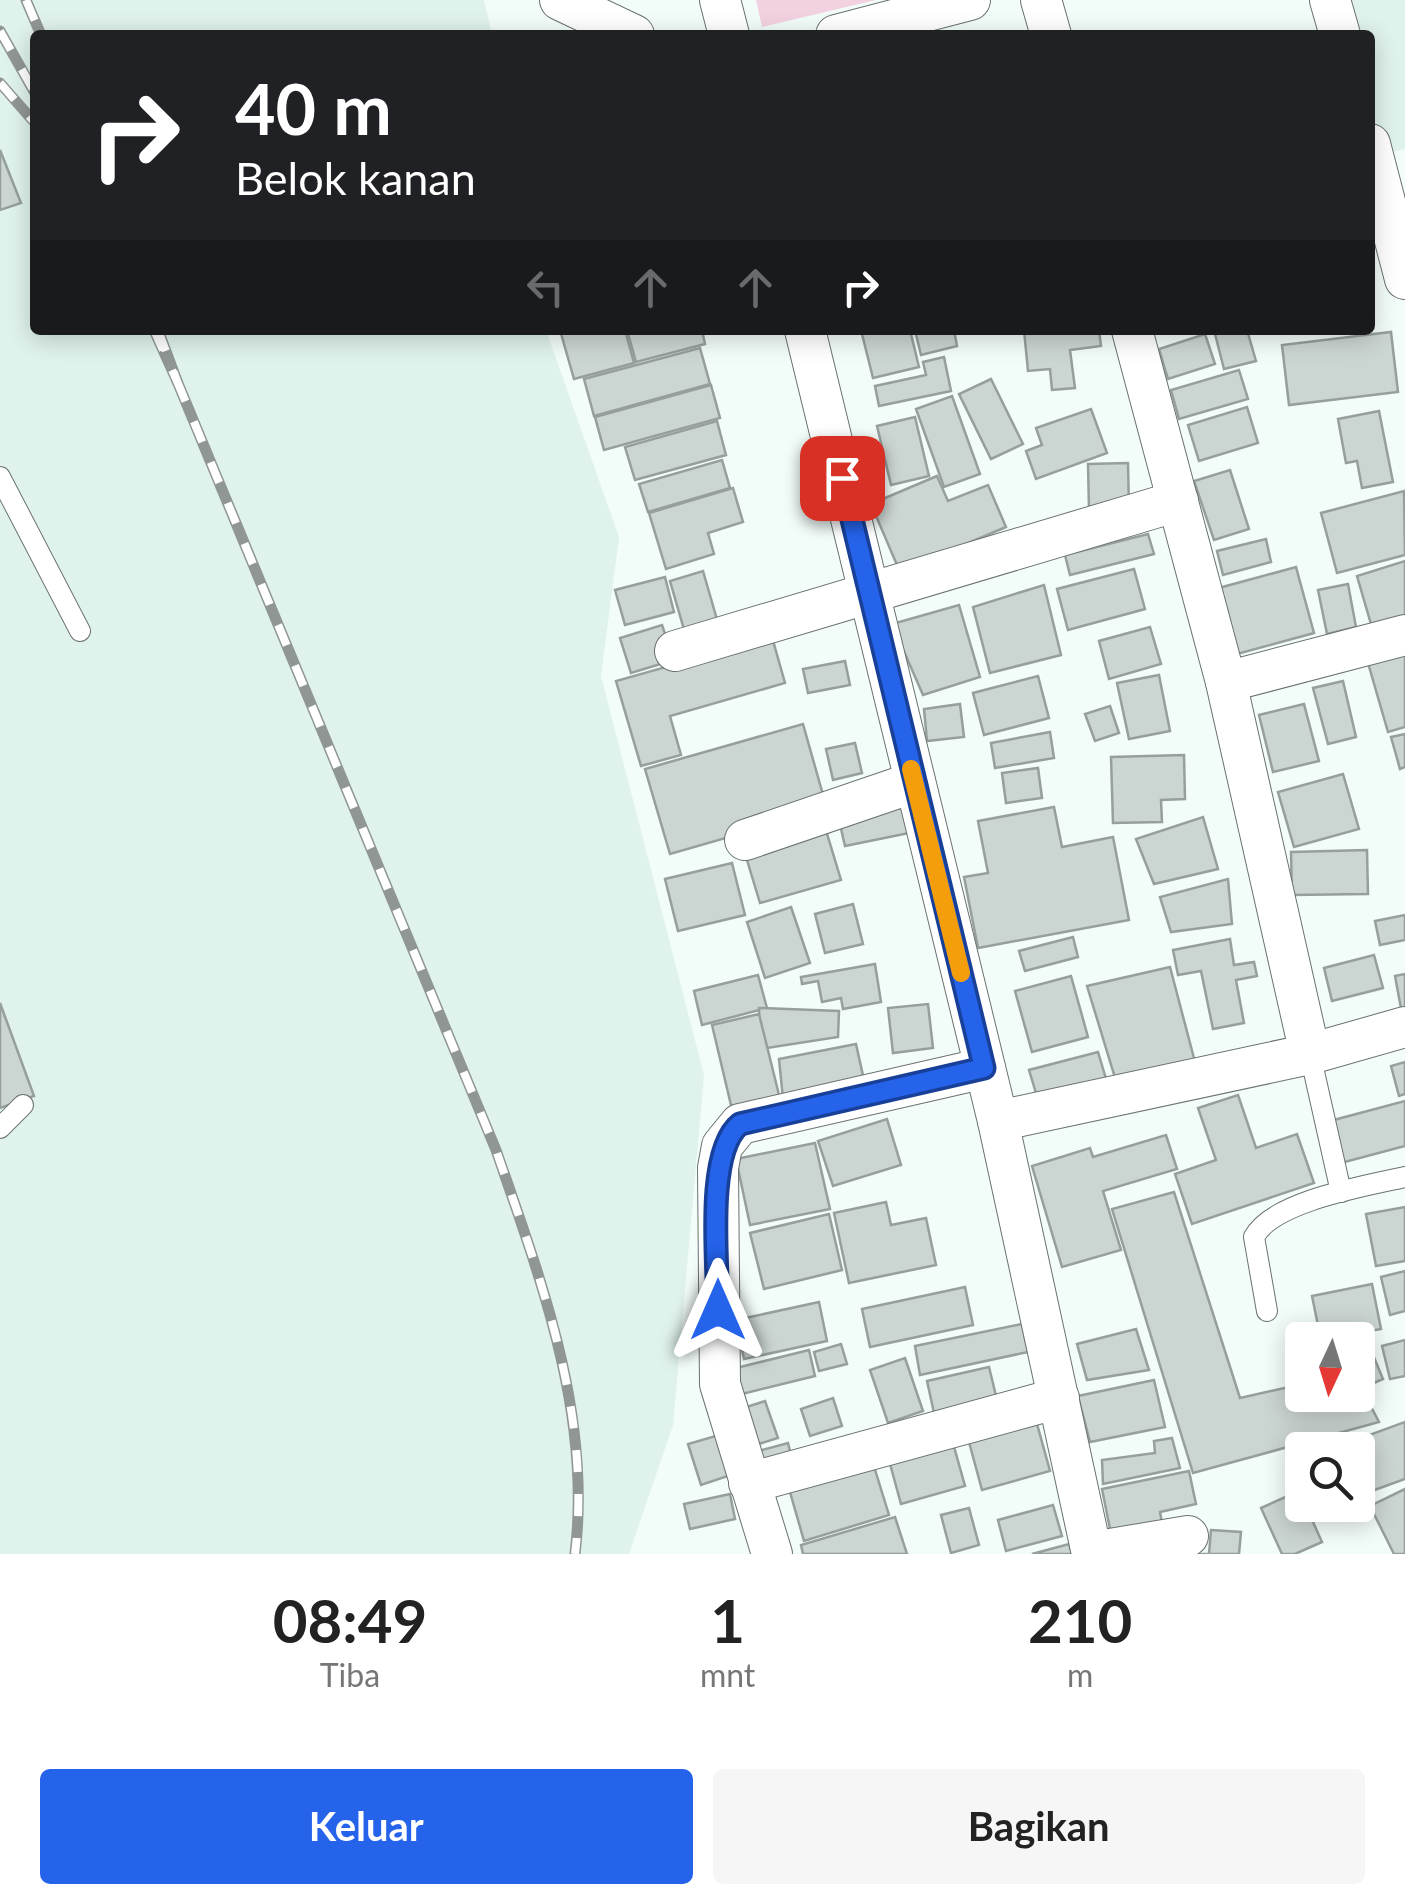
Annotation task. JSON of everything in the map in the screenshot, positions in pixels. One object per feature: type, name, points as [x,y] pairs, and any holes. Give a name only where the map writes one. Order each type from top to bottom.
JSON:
[{"type":"street","points":[[560,0],[623,30]]},
{"type":"street","points":[[720,0],[728,30]]},
{"type":"street","points":[[855,30],[970,0]]},
{"type":"street","points":[[1041,0],[1050,30]]},
{"type":"street","points":[[1330,0],[1339,30]]},
{"type":"street","points":[[1384,156],[1405,279]]},
{"type":"street","points":[[806,335],[998,1121],[1092,1553],[1188,1536]]},
{"type":"street","points":[[1133,335],[1226,682],[1310,1054]]},
{"type":"street","points":[[675,651],[871,589],[1178,501]]},
{"type":"street","points":[[1226,682],[1405,634]]},
{"type":"street","points":[[745,840],[914,782]]},
{"type":"street","points":[[998,1121],[1310,1054],[1405,1027]]},
{"type":"street","points":[[772,1554],[720,1384],[718,1168],[728,1133],[740,1124],[984,1068]]},
{"type":"street","points":[[749,1483],[1059,1398]]},
{"type":"lane","points":[[0,476],[80,631]]},
{"type":"lane","points":[[1310,1054],[1341,1192]]},
{"type":"lane","points":[[0,1128],[23,1104]]},
{"type":"lane","points":[[1268,1311],[1254,1251],[1258,1229],[1267,1219],[1341,1192],[1405,1177]]},
{"type":"shaded area","points":[[0,0],[484,0],[491,30],[30,30],[30,335],[548,335],[619,537],[601,676],[704,1075],[673,1425],[629,1554],[0,1554]]},
{"type":"shaded area","points":[[756,0],[876,0],[762,27]]},
{"type":"shaded area","points":[[1338,0],[1405,0],[1405,149],[1381,155],[1375,133],[1375,30],[1347,30]]},
{"type":"building","points":[[0,150],[21,203],[0,210]]},
{"type":"building","points":[[1391,332],[1398,392],[1289,405],[1282,345]]},
{"type":"building","points":[[561,335],[626,335],[634,363],[574,379]]},
{"type":"building","points":[[628,335],[703,335],[705,344],[636,362]]},
{"type":"building","points":[[862,335],[911,335],[919,367],[873,378]]},
{"type":"building","points":[[916,335],[955,335],[957,346],[921,355]]},
{"type":"building","points":[[1024,335],[1100,335],[1101,346],[1070,350],[1075,388],[1052,390],[1050,369],[1028,371]]},
{"type":"building","points":[[1205,335],[1215,364],[1168,379],[1159,349]]},
{"type":"building","points":[[1215,335],[1248,335],[1256,361],[1224,369]]},
{"type":"building","points":[[700,348],[710,384],[594,416],[584,379]]},
{"type":"building","points":[[944,357],[951,391],[879,406],[875,386],[926,375],[923,362]]},
{"type":"building","points":[[1239,370],[1248,399],[1179,419],[1171,390]]},
{"type":"building","points":[[991,379],[1023,444],[991,459],[959,394]]},
{"type":"building","points":[[711,385],[720,418],[604,450],[595,417]]},
{"type":"building","points":[[952,396],[980,474],[944,487],[916,409]]},
{"type":"building","points":[[1247,407],[1258,443],[1199,461],[1188,425]]},
{"type":"building","points":[[1091,409],[1107,453],[1036,479],[1026,451],[1042,445],[1036,428]]},
{"type":"building","points":[[1379,411],[1393,482],[1362,488],[1357,461],[1346,463],[1338,419]]},
{"type":"building","points":[[915,417],[929,476],[891,485],[877,426]]},
{"type":"building","points":[[717,421],[726,455],[635,480],[625,447]]},
{"type":"building","points":[[722,460],[730,488],[648,512],[639,484]]},
{"type":"building","points":[[1128,463],[1129,509],[1089,510],[1088,464]]},
{"type":"building","points":[[1230,470],[1249,529],[1214,540],[1194,481]]},
{"type":"building","points":[[937,476],[948,501],[988,485],[1006,527],[900,572],[871,504]]},
{"type":"building","points":[[733,488],[743,522],[708,533],[714,554],[666,569],[649,513]]},
{"type":"building","points":[[1404,491],[1405,555],[1337,573],[1321,513]]},
{"type":"building","points":[[1148,534],[1154,554],[1070,575],[1065,555]]},
{"type":"building","points":[[1266,539],[1271,562],[1223,575],[1217,551]]},
{"type":"building","points":[[1405,561],[1405,622],[1373,631],[1357,576]]},
{"type":"building","points":[[1296,567],[1314,633],[1237,654],[1219,588]]},
{"type":"building","points":[[1134,569],[1145,609],[1068,630],[1057,589]]},
{"type":"building","points":[[703,571],[720,630],[687,640],[670,581]]},
{"type":"building","points":[[665,577],[674,612],[625,625],[615,590]]},
{"type":"building","points":[[1348,584],[1356,627],[1327,634],[1318,590]]},
{"type":"building","points":[[1044,585],[1061,655],[990,673],[973,607]]},
{"type":"building","points":[[959,605],[980,677],[923,695],[892,624]]},
{"type":"building","points":[[662,625],[674,660],[631,673],[620,638]]},
{"type":"building","points":[[1150,627],[1161,664],[1109,679],[1099,641]]},
{"type":"building","points":[[772,637],[785,683],[670,716],[681,755],[641,766],[616,681]]},
{"type":"building","points":[[1405,655],[1405,727],[1388,732],[1368,663]]},
{"type":"building","points":[[845,661],[850,685],[808,693],[803,669]]},
{"type":"building","points":[[1159,675],[1170,731],[1129,739],[1117,683]]},
{"type":"building","points":[[1038,676],[1049,718],[984,735],[973,693]]},
{"type":"building","points":[[1343,681],[1356,737],[1328,744],[1313,688]]},
{"type":"building","points":[[960,704],[964,737],[927,741],[924,709]]},
{"type":"building","points":[[1304,704],[1319,761],[1273,772],[1259,715]]},
{"type":"building","points":[[1110,706],[1119,733],[1095,741],[1085,714]]},
{"type":"building","points":[[803,724],[827,809],[670,854],[645,769]]},
{"type":"building","points":[[1050,732],[1054,758],[995,768],[991,743]]},
{"type":"building","points":[[1405,734],[1405,767],[1400,769],[1391,737]]},
{"type":"building","points":[[855,743],[862,773],[833,780],[826,749]]},
{"type":"building","points":[[1184,755],[1185,799],[1161,800],[1162,822],[1113,823],[1111,757]]},
{"type":"building","points":[[1038,768],[1042,798],[1006,803],[1002,773]]},
{"type":"building","points":[[1343,774],[1359,829],[1294,847],[1278,792]]},
{"type":"building","points":[[904,807],[909,833],[845,846],[839,820]]},
{"type":"building","points":[[1054,807],[1062,847],[1113,837],[1129,920],[978,948],[964,877],[988,873],[978,821]]},
{"type":"building","points":[[1203,817],[1218,869],[1154,884],[1136,839]]},
{"type":"building","points":[[825,827],[841,880],[760,903],[744,850]]},
{"type":"building","points":[[1367,850],[1368,894],[1292,895],[1291,852]]},
{"type":"building","points":[[732,863],[745,915],[678,931],[665,879]]},
{"type":"building","points":[[1228,879],[1232,924],[1171,932],[1160,897]]},
{"type":"building","points":[[853,904],[863,944],[825,953],[815,914]]},
{"type":"building","points":[[791,907],[810,963],[765,978],[747,922]]},
{"type":"building","points":[[1405,915],[1405,940],[1380,945],[1375,921]]},
{"type":"building","points":[[1073,937],[1078,957],[1025,971],[1019,951]]},
{"type":"building","points":[[1230,939],[1234,965],[1254,962],[1257,976],[1236,980],[1244,1023],[1213,1029],[1201,971],[1178,975],[1173,950]]},
{"type":"building","points":[[1374,955],[1383,988],[1332,1001],[1324,968]]},
{"type":"building","points":[[875,964],[881,1002],[843,1009],[841,998],[822,1002],[818,981],[802,984],[801,977]]},
{"type":"building","points":[[1170,967],[1195,1062],[1116,1081],[1087,986]]},
{"type":"building","points":[[1405,974],[1405,1019],[1403,1019],[1395,976]]},
{"type":"building","points":[[758,975],[767,1008],[702,1025],[694,991]]},
{"type":"building","points":[[1071,976],[1088,1037],[1032,1052],[1015,991]]},
{"type":"building","points":[[0,1003],[34,1096],[0,1108]]},
{"type":"building","points":[[928,1004],[933,1048],[893,1053],[888,1008]]},
{"type":"building","points":[[759,1008],[839,1011],[838,1037],[760,1049]]},
{"type":"building","points":[[759,1014],[783,1111],[735,1122],[712,1025]]},
{"type":"building","points":[[856,1044],[866,1089],[783,1099],[779,1059]]},
{"type":"building","points":[[1098,1052],[1107,1082],[1039,1103],[1029,1070]]},
{"type":"building","points":[[1405,1062],[1405,1094],[1399,1096],[1391,1066]]},
{"type":"building","points":[[1238,1095],[1256,1148],[1297,1134],[1314,1183],[1192,1224],[1175,1174],[1216,1160],[1198,1108]]},
{"type":"building","points":[[1405,1101],[1405,1146],[1341,1163],[1330,1121]]},
{"type":"building","points":[[887,1119],[901,1165],[833,1186],[818,1141]]},
{"type":"building","points":[[1166,1135],[1177,1169],[1103,1191],[1121,1250],[1062,1267],[1032,1166],[1090,1148],[1093,1157]]},
{"type":"building","points":[[815,1143],[830,1209],[750,1225],[736,1159]]},
{"type":"building","points":[[1174,1192],[1240,1398],[1285,1388],[1285,1412],[1374,1412],[1379,1422],[1343,1432],[1285,1432],[1285,1448],[1193,1473],[1112,1209]]},
{"type":"building","points":[[886,1202],[891,1225],[926,1218],[936,1265],[849,1283],[834,1213]]},
{"type":"building","points":[[1405,1207],[1405,1261],[1376,1266],[1366,1214]]},
{"type":"building","points":[[829,1214],[842,1270],[764,1289],[750,1233]]},
{"type":"building","points":[[1405,1271],[1405,1311],[1390,1315],[1381,1277]]},
{"type":"building","points":[[1372,1284],[1381,1329],[1375,1330],[1375,1322],[1317,1322],[1312,1296]]},
{"type":"building","points":[[965,1287],[973,1325],[870,1347],[862,1309]]},
{"type":"building","points":[[819,1302],[827,1341],[744,1359],[736,1320]]},
{"type":"building","points":[[1022,1324],[1028,1352],[920,1375],[915,1346]]},
{"type":"building","points":[[1136,1329],[1149,1370],[1087,1380],[1077,1344]]},
{"type":"building","points":[[1405,1340],[1405,1376],[1390,1379],[1382,1346]]},
{"type":"building","points":[[841,1344],[847,1364],[819,1371],[814,1352]]},
{"type":"building","points":[[809,1350],[815,1376],[738,1395],[732,1369]]},
{"type":"building","points":[[905,1358],[923,1411],[888,1423],[870,1370]]},
{"type":"building","points":[[1375,1360],[1383,1379],[1375,1383]]},
{"type":"building","points":[[989,1367],[999,1408],[936,1422],[927,1381]]},
{"type":"building","points":[[1154,1380],[1165,1427],[1090,1442],[1078,1396]]},
{"type":"building","points":[[833,1398],[842,1426],[810,1436],[801,1409]]},
{"type":"building","points":[[765,1401],[778,1438],[749,1447],[737,1410]]},
{"type":"building","points":[[1034,1413],[1050,1471],[982,1490],[966,1431]]},
{"type":"building","points":[[1405,1422],[1405,1479],[1375,1490],[1375,1433]]},
{"type":"building","points":[[719,1435],[731,1475],[701,1485],[688,1444]]},
{"type":"building","points":[[951,1436],[965,1486],[901,1504],[887,1453]]},
{"type":"building","points":[[1172,1438],[1180,1468],[1103,1484],[1102,1460],[1155,1453],[1154,1441]]},
{"type":"building","points":[[788,1443],[794,1467],[758,1477],[751,1453]]},
{"type":"building","points":[[872,1460],[889,1515],[804,1541],[788,1485]]},
{"type":"building","points":[[1189,1471],[1196,1504],[1160,1512],[1164,1534],[1113,1544],[1102,1489]]},
{"type":"building","points":[[1405,1489],[1405,1554],[1394,1554],[1375,1516],[1375,1504]]},
{"type":"building","points":[[730,1494],[735,1519],[690,1529],[684,1504]]},
{"type":"building","points":[[1285,1497],[1285,1522],[1313,1522],[1322,1542],[1295,1554],[1282,1554],[1261,1508]]},
{"type":"building","points":[[1053,1505],[1062,1536],[1006,1551],[998,1520]]},
{"type":"building","points":[[969,1508],[979,1545],[951,1553],[941,1515]]},
{"type":"building","points":[[895,1517],[907,1554],[803,1554],[801,1545]]},
{"type":"building","points":[[1211,1530],[1241,1532],[1239,1554],[1209,1554]]},
{"type":"building","points":[[1069,1544],[1072,1554],[1032,1554]]},
{"type":"railway","points":[[26,0],[39,30]]},
{"type":"railway","points":[[0,31],[30,84]]},
{"type":"railway","points":[[0,83],[30,117]]},
{"type":"railway","points":[[156,335],[177,381],[160,335]]},
{"type":"railway","points":[[177,381],[513,1199],[545,1298],[569,1399],[576,1450],[575,1554]]},
{"type":"slow traffic","points":[[911,769],[961,973]]},
{"type":"route","points":[[718,1310],[718,1168],[728,1133],[740,1124],[984,1068],[842,478]]}]
